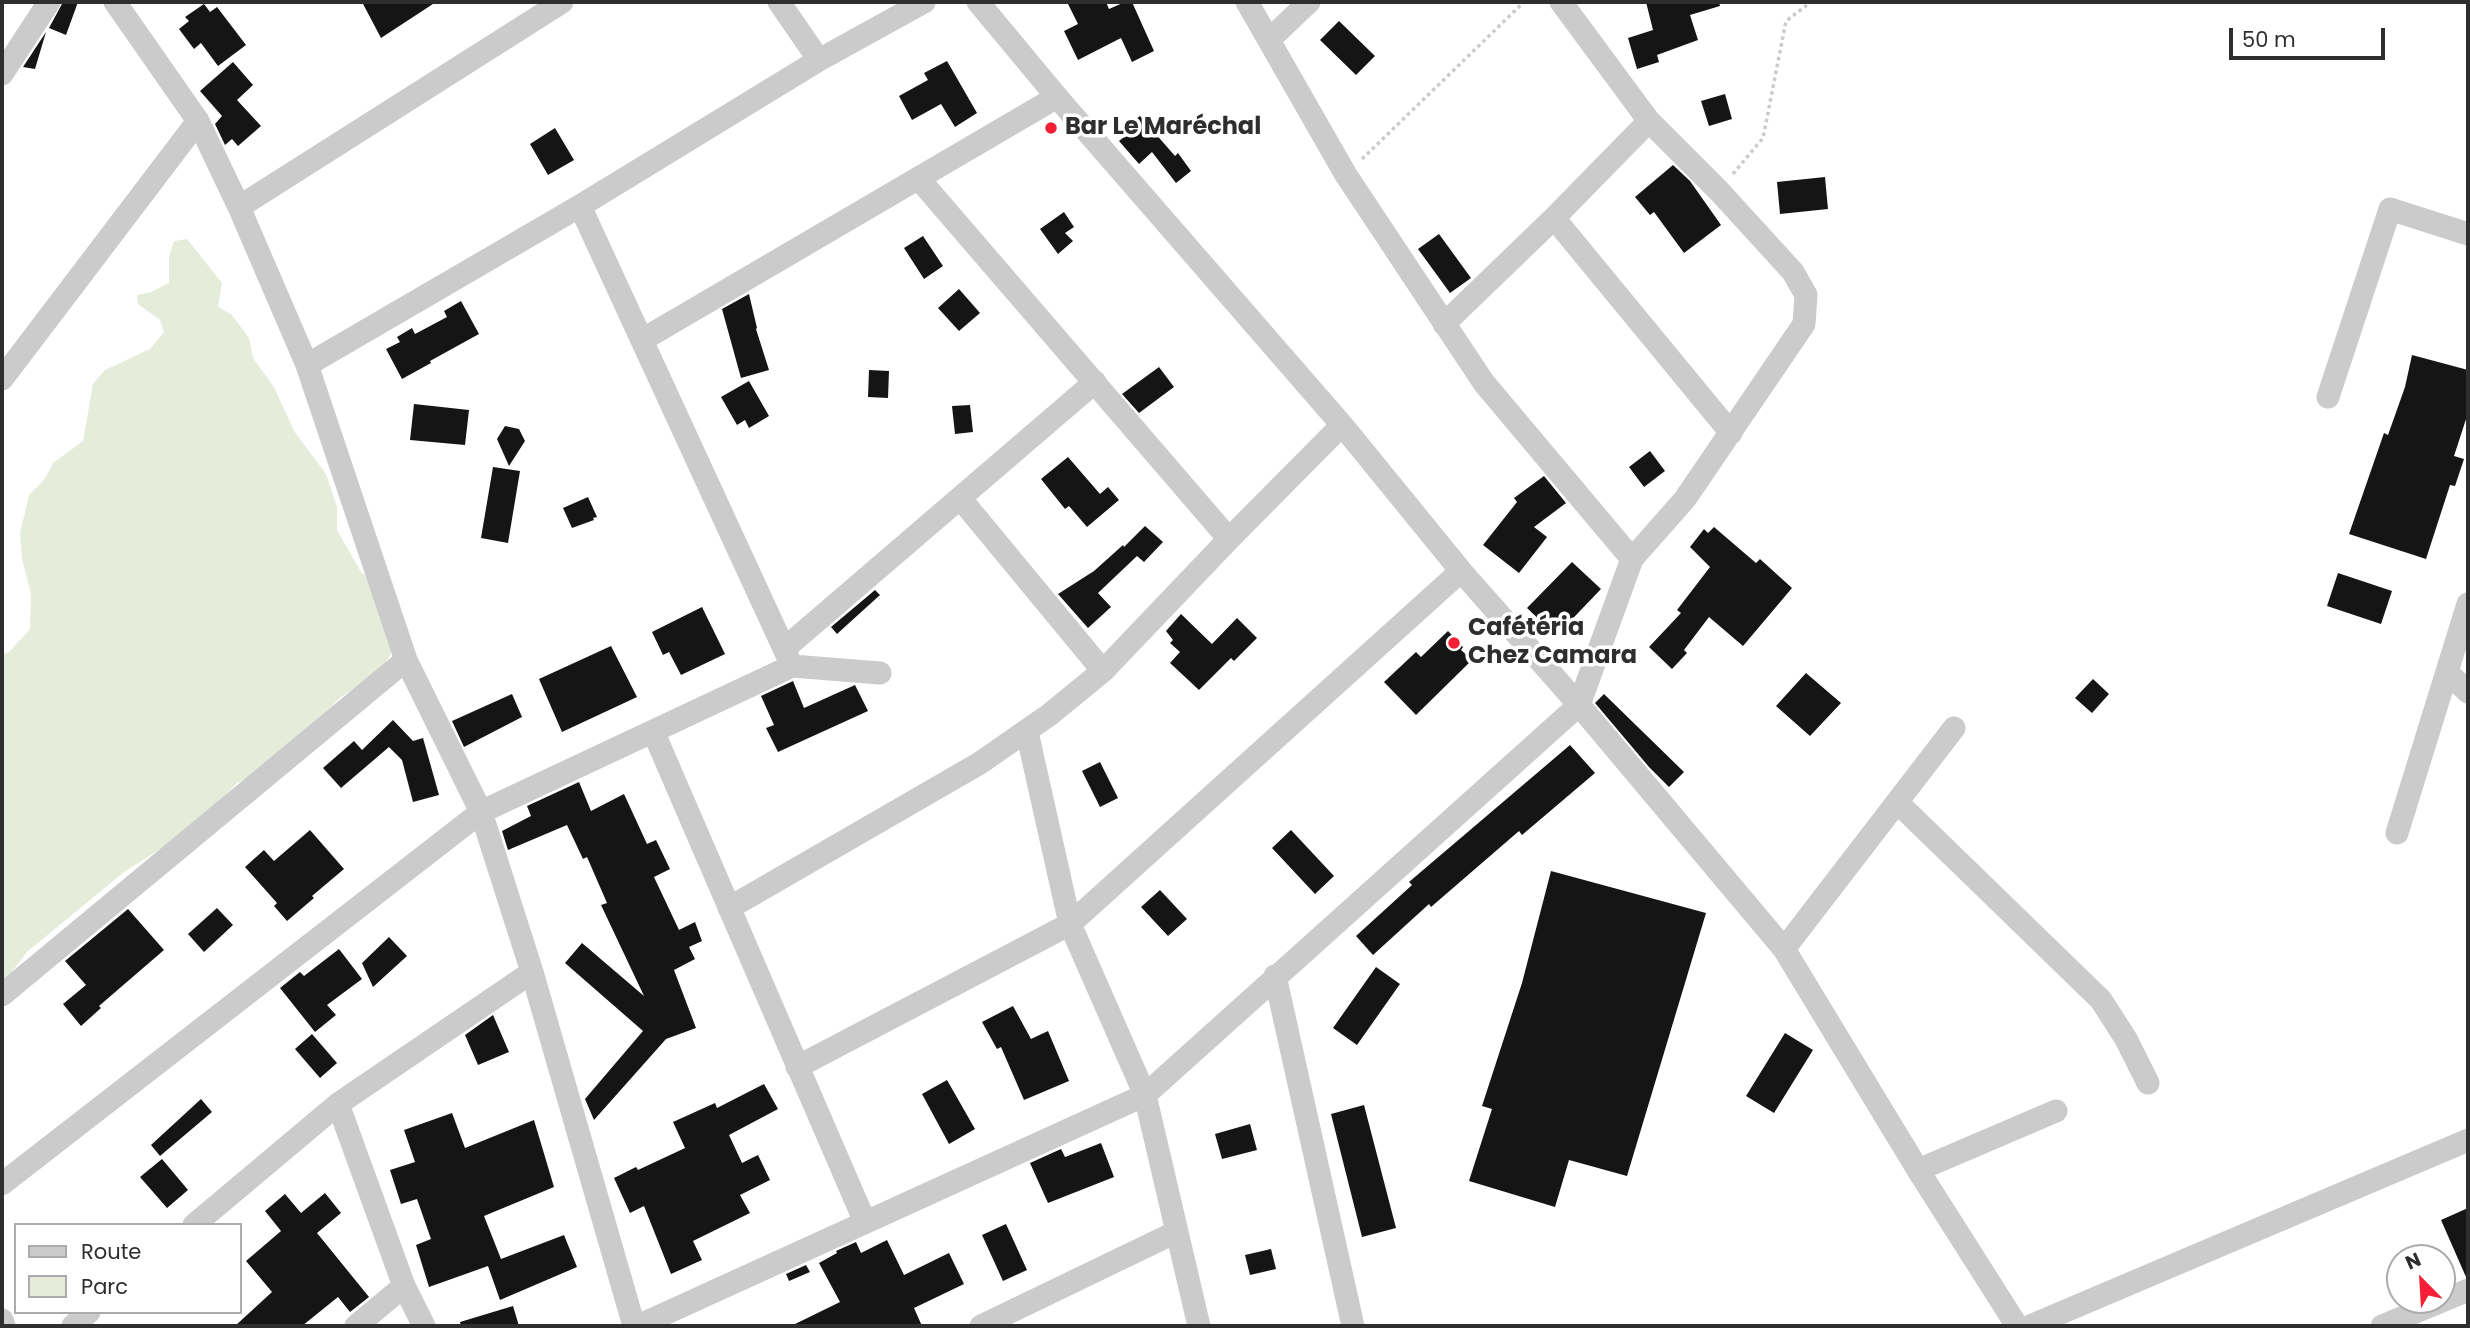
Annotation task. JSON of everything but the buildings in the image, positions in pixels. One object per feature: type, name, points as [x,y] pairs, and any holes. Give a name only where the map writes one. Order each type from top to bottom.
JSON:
[{"type":"street","points":[[2,74],[49,2]]},
{"type":"street","points":[[115,2],[198,121],[239,207],[307,365],[406,660],[481,812],[532,972],[636,1326],[1145,1095],[1579,705],[1632,559],[1685,499],[1804,324],[1807,295],[1793,272],[1719,191],[1649,121],[1561,2]]},
{"type":"street","points":[[239,207],[562,2]]},
{"type":"street","points":[[779,2],[818,60]]},
{"type":"street","points":[[307,365],[580,206],[818,60],[924,2]]},
{"type":"street","points":[[978,2],[1342,425],[1461,570],[1579,705],[1784,949],[1918,1170],[2017,1326]]},
{"type":"street","points":[[1247,2],[1346,175],[1483,383],[1632,559]]},
{"type":"street","points":[[1270,39],[1309,2]]},
{"type":"street","points":[[642,340],[1057,97]]},
{"type":"street","points":[[2,379],[198,121]]},
{"type":"street","points":[[1444,324],[1649,121]]},
{"type":"street","points":[[919,178],[1229,539]]},
{"type":"street","points":[[580,206],[788,657]]},
{"type":"street","points":[[2328,397],[2390,209],[2468,234]]},
{"type":"street","points":[[1554,218],[1731,433]]},
{"type":"street","points":[[2,1184],[481,812],[653,731],[788,657],[960,498],[1096,382]]},
{"type":"street","points":[[729,908],[980,763],[1027,732],[1103,671],[1342,425]]},
{"type":"street","points":[[960,498],[1103,671]]},
{"type":"street","points":[[797,1067],[1070,924],[1461,570]]},
{"type":"street","points":[[2397,833],[2468,604]]},
{"type":"street","points":[[788,657],[880,673]]},
{"type":"street","points":[[2,995],[406,660]]},
{"type":"street","points":[[2447,672],[2468,692]]},
{"type":"street","points":[[1784,949],[1954,728]]},
{"type":"street","points":[[653,731],[865,1223]]},
{"type":"street","points":[[1027,732],[1070,924],[1145,1095],[1199,1326]]},
{"type":"street","points":[[1897,802],[2101,1000],[2148,1083]]},
{"type":"street","points":[[196,1223],[338,1104],[532,972]]},
{"type":"street","points":[[1275,976],[1353,1326]]},
{"type":"street","points":[[338,1104],[404,1286],[424,1326]]},
{"type":"street","points":[[1918,1170],[2056,1111]]},
{"type":"street","points":[[2030,1326],[2468,1140]]},
{"type":"street","points":[[981,1326],[1176,1232]]},
{"type":"street","points":[[356,1326],[404,1286]]},
{"type":"street","points":[[2382,1326],[2468,1290]]},
{"type":"street","points":[[73,1326],[87,1314]]},
{"type":"street","points":[[2,1320],[4,1326]]},
{"type":"path","points":[[1346,175],[1524,2]]},
{"type":"path","points":[[1719,191],[1763,138],[1786,22],[1811,2]]},
{"type":"green space","points":[[187,239],[222,283],[218,307],[232,315],[249,338],[253,358],[274,387],[294,431],[326,474],[337,507],[337,530],[361,572],[379,589],[398,637],[379,673],[341,697],[265,771],[237,783],[215,806],[165,846],[124,872],[27,952],[2,985],[2,655],[10,651],[30,629],[31,594],[22,559],[20,533],[29,495],[44,480],[53,463],[83,441],[93,384],[105,370],[150,349],[164,332],[160,320],[138,304],[137,295],[151,292],[169,283],[169,257],[174,241]]},
{"type":"place","name":"Bar Le Maréchal","points":[[1051,128]]},
{"type":"place","name":"Cafétéria Chez Camara","points":[[1454,643]]}]
